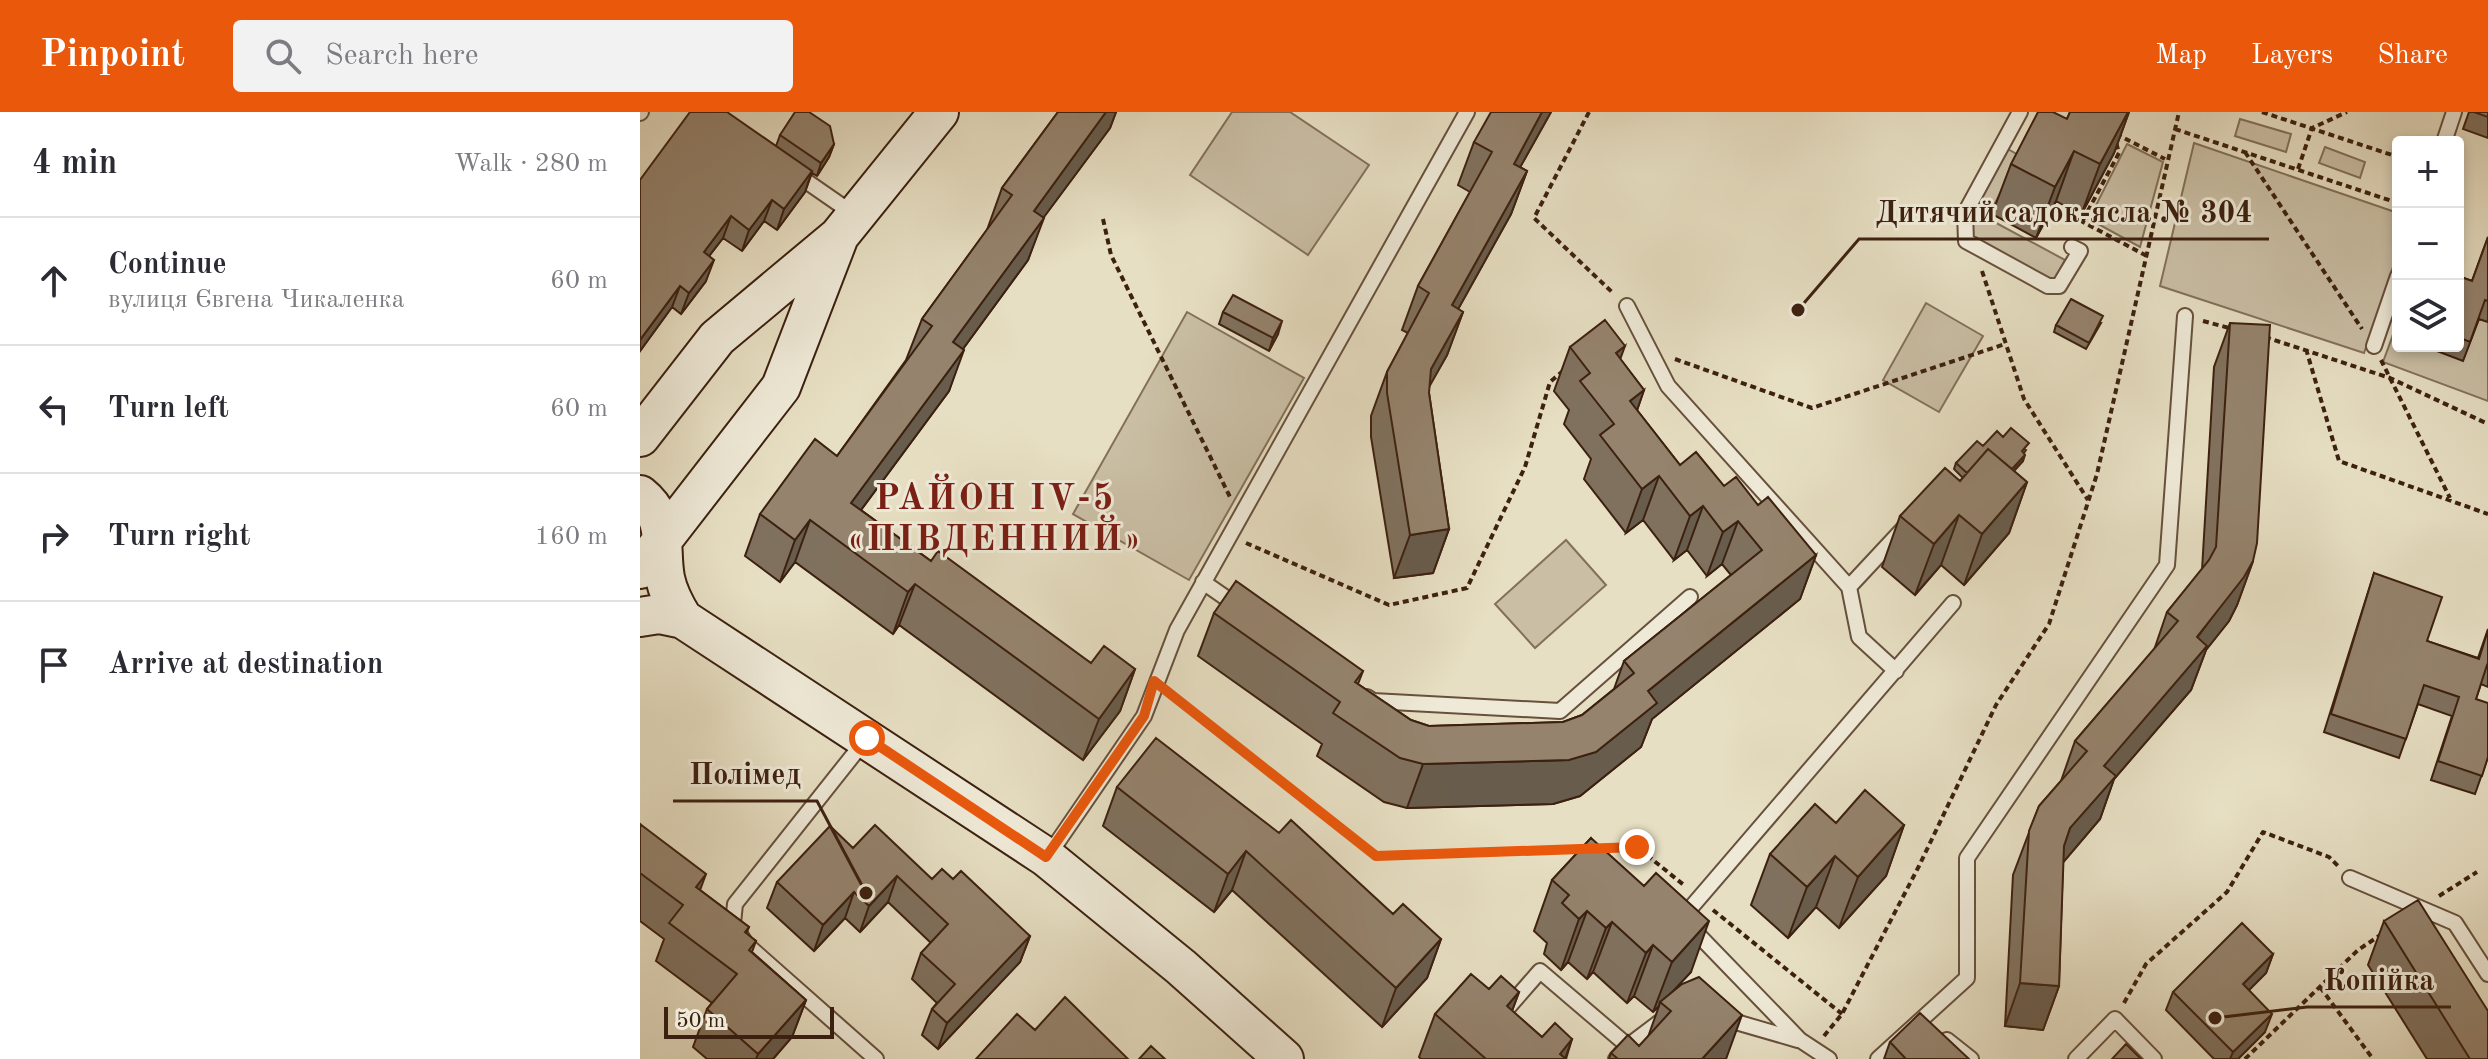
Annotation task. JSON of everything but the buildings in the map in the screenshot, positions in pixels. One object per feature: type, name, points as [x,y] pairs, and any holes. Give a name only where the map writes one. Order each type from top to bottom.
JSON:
[{"type":"main road","points":[[640,437],[717,338],[847,226],[939,112]]},
{"type":"main road","points":[[640,569],[781,387],[847,226]]},
{"type":"main road","points":[[640,495],[658,516],[665,536],[667,587],[683,619]]},
{"type":"main road","points":[[640,617],[659,614],[683,619],[1046,857],[1181,967],[1284,1059]]},
{"type":"lane","points":[[1046,857],[1144,716],[1154,681],[1203,582],[1467,112]]},
{"type":"lane","points":[[2020,112],[1965,213],[1966,241],[2048,286],[2059,286],[2080,251],[2072,247]]},
{"type":"lane","points":[[2446,136],[2454,112]]},
{"type":"lane","points":[[782,164],[847,226]]},
{"type":"lane","points":[[2374,346],[2397,280]]},
{"type":"lane","points":[[1627,306],[1668,386],[1849,587],[1859,637],[1896,671]]},
{"type":"lane","points":[[1878,1059],[1967,978],[1967,858],[2167,565],[2185,316]]},
{"type":"lane","points":[[1849,587],[1919,512]]},
{"type":"lane","points":[[1203,582],[1255,619]]},
{"type":"lane","points":[[1360,692],[1373,701],[1560,711],[1690,597]]},
{"type":"lane","points":[[1800,1040],[1682,918],[1701,900],[1953,603]]},
{"type":"lane","points":[[867,738],[735,904],[733,923],[746,944],[876,1059]]},
{"type":"lane","points":[[2350,878],[2455,923],[2488,974]]},
{"type":"lane","points":[[1511,1028],[1499,1018],[1540,971],[1628,1046]]},
{"type":"lane","points":[[1616,1059],[1628,1046],[1674,1012],[1684,1011]]},
{"type":"lane","points":[[1705,1013],[1800,1040],[1829,1059]]},
{"type":"lane","points":[[2076,1059],[2115,1019],[2154,1059]]},
{"type":"lane","points":[[1922,1021],[1971,1059]]},
{"type":"path","points":[[1589,112],[1534,218],[1627,306]]},
{"type":"path","points":[[1814,1048],[1842,1014],[1919,866],[1996,705],[2049,624],[2089,501],[2179,112]]},
{"type":"path","points":[[2262,112],[2392,155]]},
{"type":"path","points":[[2298,169],[2312,128],[2347,112]]},
{"type":"path","points":[[2175,129],[2392,201]]},
{"type":"path","points":[[2083,221],[2119,153],[2113,132],[2166,160]]},
{"type":"path","points":[[2107,146],[2119,153]]},
{"type":"path","points":[[2245,152],[2374,346],[2450,498]]},
{"type":"path","points":[[2053,206],[2145,255]]},
{"type":"path","points":[[1103,219],[1111,255],[1239,516]]},
{"type":"path","points":[[1973,246],[2024,399],[2089,501]]},
{"type":"path","points":[[2185,316],[2245,332]]},
{"type":"path","points":[[2261,336],[2390,378],[2488,424]]},
{"type":"path","points":[[1649,349],[1812,408],[2005,344]]},
{"type":"path","points":[[2306,349],[2339,461],[2488,514]]},
{"type":"path","points":[[1229,535],[1389,605],[1467,588],[1525,467],[1550,382],[1574,363]]},
{"type":"path","points":[[1154,681],[1376,856],[1637,847],[1842,1014]]},
{"type":"path","points":[[2115,1019],[2146,964],[2227,892],[2263,832],[2329,857],[2350,878]]},
{"type":"path","points":[[2245,1059],[2358,950],[2477,872]]},
{"type":"path","points":[[2320,987],[2373,1059]]},
{"type":"shaded area","points":[[1232,112],[1290,112],[1369,165],[1308,255],[1190,175]]},
{"type":"shaded area","points":[[2240,119],[2291,134],[2286,152],[2235,136]]},
{"type":"shaded area","points":[[2194,143],[2392,211],[2392,270],[2364,353],[2160,286]]},
{"type":"shaded area","points":[[2127,144],[2163,162],[2140,247],[2089,219]]},
{"type":"shaded area","points":[[2325,147],[2365,162],[2360,178],[2319,163]]},
{"type":"shaded area","points":[[2006,148],[2020,156],[1987,218],[2065,260],[2055,279],[2048,279],[1973,239],[1971,211]]},
{"type":"shaded area","points":[[1926,303],[1983,336],[1939,412],[1883,380]]},
{"type":"shaded area","points":[[1187,312],[1304,378],[1189,580],[1073,514]]},
{"type":"shaded area","points":[[2479,319],[2488,322],[2488,401],[2383,362],[2392,338],[2392,352],[2441,352],[2463,360]]},
{"type":"shaded area","points":[[1566,540],[1606,585],[1535,648],[1495,604]]},
{"type":"place","name":"Дитячий садок-ясла № 304","points":[[1798,310]]},
{"type":"place","name":"Полімед","points":[[866,893]]},
{"type":"place","name":"Копійка","points":[[2215,1018]]},
{"type":"district","name":"РАЙОН IV-5 «ПІВДЕННИЙ»","points":[[995,520]]},
{"type":"route","points":[[867,738],[1046,857],[1144,716],[1154,681],[1376,856],[1637,847]]}]
